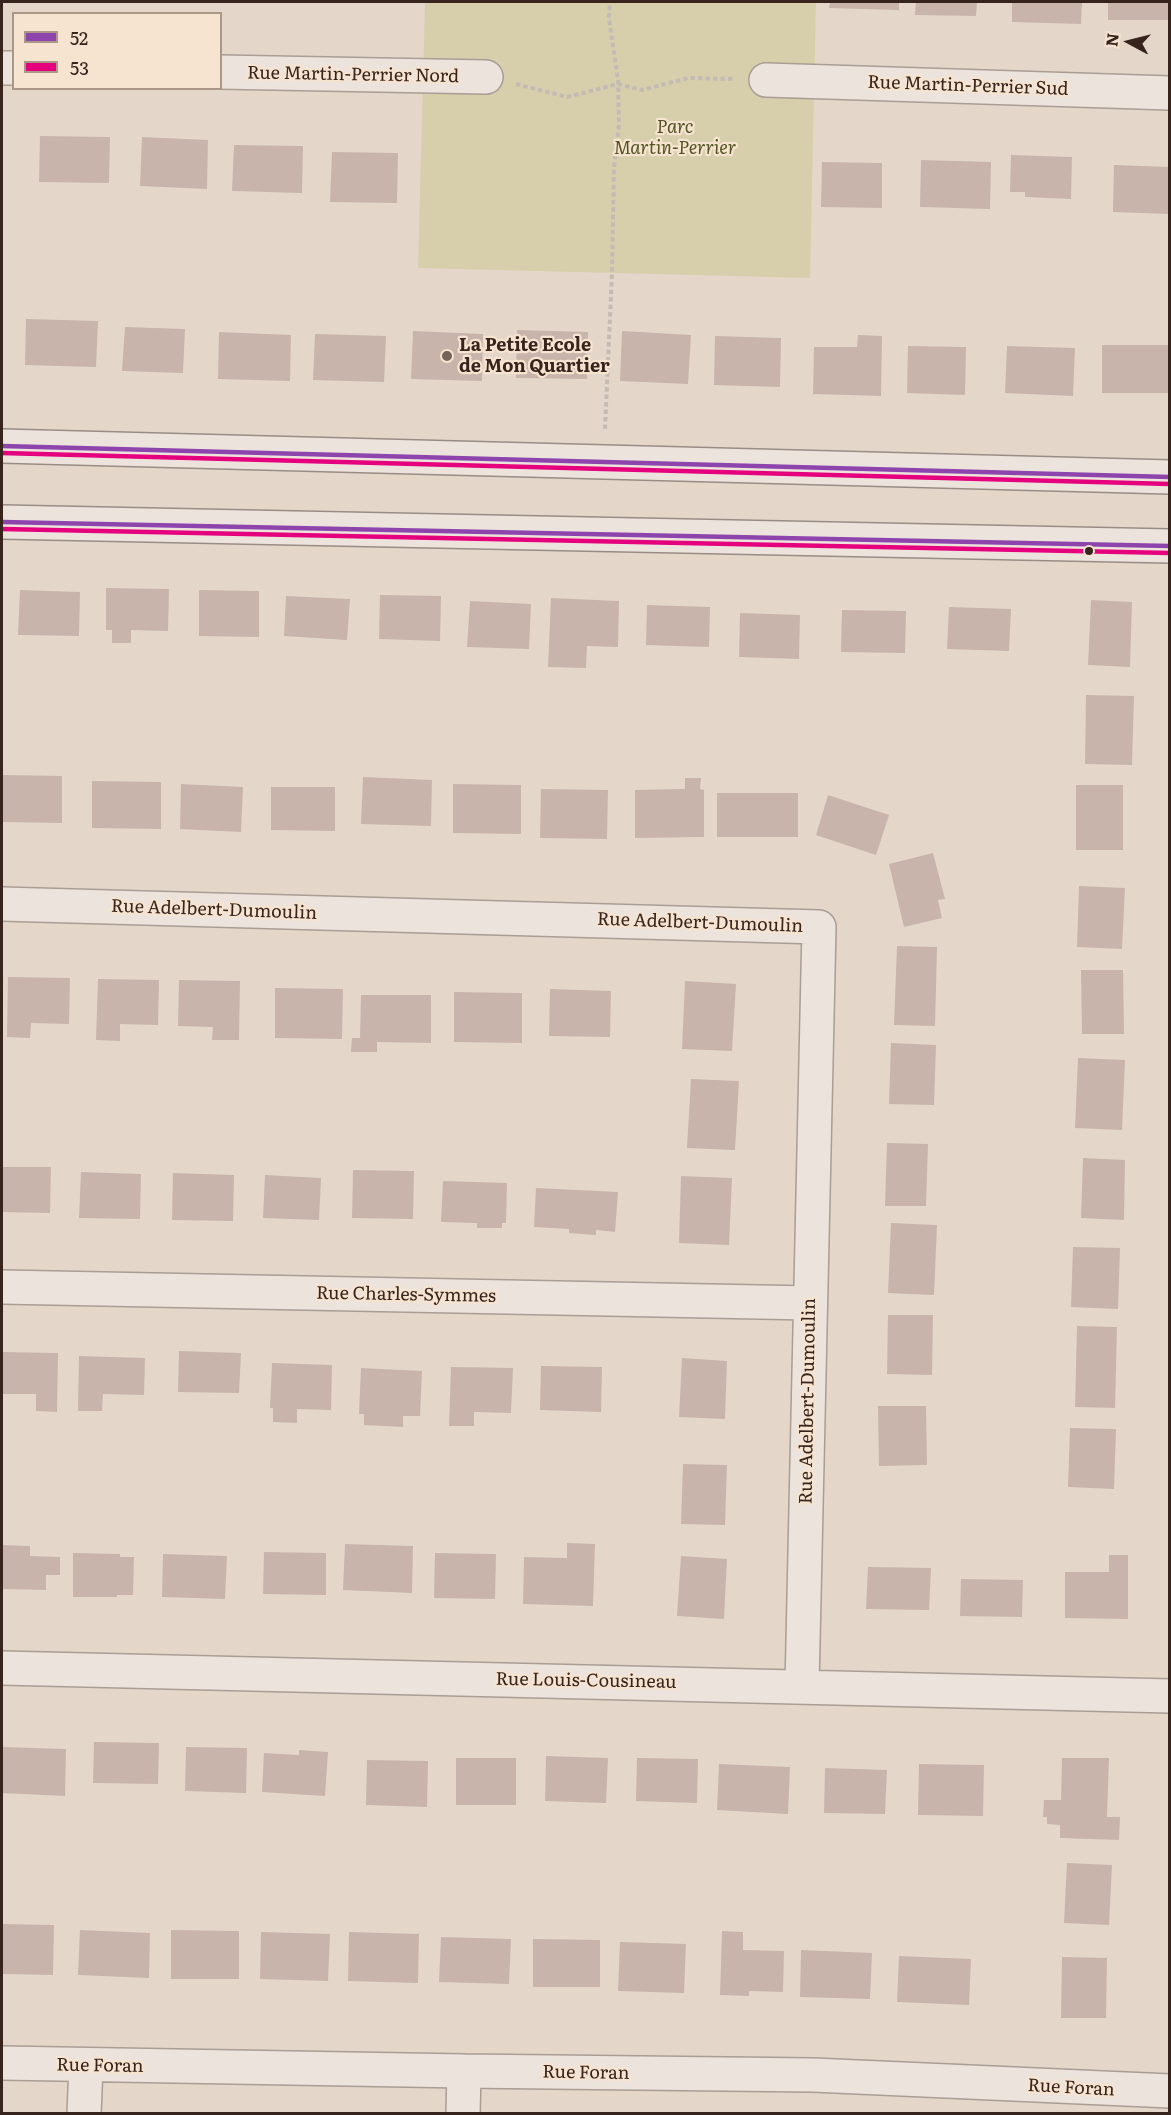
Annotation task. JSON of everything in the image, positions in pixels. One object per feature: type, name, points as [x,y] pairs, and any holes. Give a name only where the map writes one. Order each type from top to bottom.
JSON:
[{"type":"street","name":"Rue Martin-Perrier Nord","points":[[222,72],[486,77]]},
{"type":"street","name":"Rue Martin-Perrier Sud","points":[[766,80],[1170,93]]},
{"type":"street","points":[[2,446],[1170,477]]},
{"type":"street","points":[[2,522],[1170,546]]},
{"type":"street","name":"Rue Adelbert-Dumoulin","points":[[2,904],[819,927],[802,1686]]},
{"type":"street","name":"Rue Charles-Symmes","points":[[2,1287],[810,1303]]},
{"type":"street","name":"Rue Louis-Cousineau","points":[[2,1668],[1170,1696]]},
{"type":"street","name":"Rue Foran","points":[[2,2063],[464,2072],[813,2075],[1170,2091]]},
{"type":"street","points":[[84,2114],[86,2066]]},
{"type":"street","points":[[463,2114],[464,2072]]},
{"type":"path","points":[[603,462],[612,273],[614,167],[619,124],[618,84],[609,18],[610,2]]},
{"type":"path","points":[[486,77],[567,97],[618,84],[642,90],[688,78],[766,80]]},
{"type":"green space","name":"Parc Martin-Perrier","points":[[425,2],[816,2],[810,278],[418,268]]},
{"type":"building","points":[[830,2],[899,2],[899,10],[829,8]]},
{"type":"building","points":[[916,2],[977,2],[976,16],[915,15]]},
{"type":"building","points":[[1012,2],[1082,2],[1081,24],[1012,22]]},
{"type":"building","points":[[1108,2],[1168,2],[1168,20],[1108,20]]},
{"type":"building","points":[[40,136],[110,137],[109,183],[39,182]]},
{"type":"building","points":[[142,137],[208,140],[207,189],[140,186]]},
{"type":"building","points":[[234,145],[303,146],[302,193],[232,191]]},
{"type":"building","points":[[332,152],[398,153],[397,203],[330,202]]},
{"type":"building","points":[[1011,155],[1072,157],[1071,199],[1025,197],[1025,192],[1010,192]]},
{"type":"building","points":[[921,160],[991,162],[990,209],[920,207]]},
{"type":"building","points":[[822,162],[882,163],[882,208],[821,207]]},
{"type":"building","points":[[1114,165],[1170,167],[1170,214],[1113,212]]},
{"type":"building","points":[[26,319],[98,321],[96,367],[25,365]]},
{"type":"building","points":[[125,327],[185,329],[183,373],[122,371]]},
{"type":"building","points":[[517,330],[588,332],[587,379],[516,378]]},
{"type":"building","name":"La Petite Ecole de Mon Quartier","points":[[413,331],[483,334],[482,381],[411,379]]},
{"type":"building","points":[[622,331],[691,335],[688,384],[620,381]]},
{"type":"building","points":[[219,332],[291,335],[290,381],[218,379]]},
{"type":"building","points":[[315,334],[386,336],[384,382],[313,380]]},
{"type":"building","points":[[858,335],[882,336],[881,396],[813,394],[814,347],[857,347]]},
{"type":"building","points":[[715,336],[781,338],[780,387],[714,385]]},
{"type":"building","points":[[1102,345],[1170,345],[1170,393],[1102,393]]},
{"type":"building","points":[[908,346],[966,347],[965,395],[907,393]]},
{"type":"building","points":[[1007,346],[1075,348],[1073,396],[1005,393]]},
{"type":"building","points":[[106,588],[169,589],[168,631],[131,630],[131,643],[112,643],[112,630],[106,630]]},
{"type":"building","points":[[20,590],[80,592],[79,636],[18,635]]},
{"type":"building","points":[[199,590],[259,591],[259,637],[199,636]]},
{"type":"building","points":[[380,595],[441,596],[440,641],[379,639]]},
{"type":"building","points":[[286,596],[350,599],[347,640],[284,636]]},
{"type":"building","points":[[551,598],[619,601],[618,647],[587,646],[586,668],[548,667]]},
{"type":"building","points":[[1091,600],[1132,602],[1130,667],[1088,665]]},
{"type":"building","points":[[470,601],[531,604],[529,649],[467,647]]},
{"type":"building","points":[[647,605],[710,607],[709,647],[646,645]]},
{"type":"building","points":[[949,607],[1011,609],[1009,651],[947,649]]},
{"type":"building","points":[[842,610],[906,611],[905,653],[841,652]]},
{"type":"building","points":[[740,613],[800,615],[799,659],[739,657]]},
{"type":"building","points":[[1086,695],[1134,696],[1132,765],[1085,764]]},
{"type":"building","points":[[3,775],[62,776],[62,823],[2,822]]},
{"type":"building","points":[[363,777],[432,780],[431,826],[361,824]]},
{"type":"building","points":[[685,778],[701,778],[700,789],[704,790],[704,837],[635,838],[635,790],[685,789]]},
{"type":"building","points":[[92,781],[161,782],[161,829],[92,828]]},
{"type":"building","points":[[181,784],[243,787],[241,832],[180,829]]},
{"type":"building","points":[[453,784],[521,785],[521,834],[453,833]]},
{"type":"building","points":[[1076,785],[1123,785],[1123,850],[1076,850]]},
{"type":"building","points":[[271,787],[335,787],[335,831],[271,830]]},
{"type":"building","points":[[541,789],[608,790],[607,839],[540,838]]},
{"type":"building","points":[[717,793],[798,793],[798,837],[717,837]]},
{"type":"building","points":[[828,795],[889,815],[876,855],[816,835]]},
{"type":"building","points":[[933,853],[945,899],[938,900],[942,918],[904,927],[889,864]]},
{"type":"building","points":[[1079,886],[1125,888],[1122,949],[1077,947]]},
{"type":"building","points":[[897,946],[937,947],[935,1026],[894,1025]]},
{"type":"building","points":[[1081,970],[1123,970],[1124,1034],[1082,1034]]},
{"type":"building","points":[[8,977],[70,978],[69,1024],[31,1023],[30,1038],[7,1037]]},
{"type":"building","points":[[98,979],[159,980],[158,1025],[120,1024],[120,1041],[96,1040]]},
{"type":"building","points":[[179,980],[240,981],[239,1040],[212,1040],[213,1027],[178,1026]]},
{"type":"building","points":[[685,981],[736,984],[732,1051],[682,1049]]},
{"type":"building","points":[[275,988],[343,989],[342,1039],[275,1038]]},
{"type":"building","points":[[550,989],[611,991],[610,1037],[549,1036]]},
{"type":"building","points":[[454,992],[522,993],[522,1043],[454,1042]]},
{"type":"building","points":[[361,995],[431,995],[431,1043],[377,1042],[377,1052],[351,1052],[352,1038],[360,1038]]},
{"type":"building","points":[[891,1043],[936,1045],[934,1105],[889,1104]]},
{"type":"building","points":[[1078,1058],[1125,1060],[1122,1130],[1075,1128]]},
{"type":"building","points":[[691,1079],[739,1081],[735,1150],[687,1148]]},
{"type":"building","points":[[887,1143],[928,1144],[926,1206],[885,1206]]},
{"type":"building","points":[[1083,1158],[1125,1160],[1124,1220],[1081,1218]]},
{"type":"building","points":[[2,1167],[51,1167],[50,1213],[2,1212]]},
{"type":"building","points":[[353,1170],[414,1171],[413,1219],[352,1218]]},
{"type":"building","points":[[81,1172],[141,1174],[140,1219],[79,1218]]},
{"type":"building","points":[[173,1173],[234,1175],[233,1221],[172,1220]]},
{"type":"building","points":[[265,1175],[321,1178],[319,1220],[263,1218]]},
{"type":"building","points":[[681,1176],[732,1178],[729,1245],[679,1243]]},
{"type":"building","points":[[443,1181],[507,1183],[506,1223],[502,1223],[502,1228],[477,1228],[477,1223],[441,1222]]},
{"type":"building","points":[[536,1188],[618,1192],[615,1232],[596,1230],[596,1235],[569,1233],[569,1229],[534,1227]]},
{"type":"building","points":[[891,1223],[937,1225],[934,1295],[888,1293]]},
{"type":"building","points":[[1073,1247],[1120,1248],[1118,1309],[1071,1307]]},
{"type":"building","points":[[888,1315],[933,1315],[932,1375],[887,1374]]},
{"type":"building","points":[[1077,1326],[1117,1327],[1115,1408],[1075,1407]]},
{"type":"building","points":[[179,1351],[241,1353],[239,1393],[178,1392]]},
{"type":"building","points":[[2,1352],[58,1353],[57,1412],[36,1411],[36,1394],[2,1394]]},
{"type":"building","points":[[79,1356],[145,1358],[144,1395],[103,1394],[102,1411],[78,1411]]},
{"type":"building","points":[[682,1358],[727,1361],[725,1419],[679,1417]]},
{"type":"building","points":[[272,1363],[332,1365],[331,1410],[297,1409],[297,1423],[273,1422],[273,1408],[270,1408]]},
{"type":"building","points":[[541,1366],[602,1367],[601,1412],[540,1410]]},
{"type":"building","points":[[451,1367],[513,1368],[511,1413],[474,1412],[474,1426],[449,1426]]},
{"type":"building","points":[[361,1368],[422,1371],[420,1416],[403,1416],[403,1427],[364,1425],[364,1414],[359,1414]]},
{"type":"building","points":[[878,1406],[926,1406],[927,1465],[879,1466]]},
{"type":"building","points":[[1070,1428],[1116,1429],[1114,1489],[1068,1487]]},
{"type":"building","points":[[683,1464],[727,1465],[725,1525],[681,1524]]},
{"type":"building","points":[[567,1543],[595,1544],[593,1606],[523,1604],[524,1557],[567,1558]]},
{"type":"building","points":[[345,1544],[413,1546],[412,1593],[343,1590]]},
{"type":"building","points":[[2,1545],[30,1546],[30,1556],[60,1557],[60,1575],[46,1575],[46,1590],[2,1589]]},
{"type":"building","points":[[264,1552],[326,1553],[326,1595],[263,1594]]},
{"type":"building","points":[[73,1553],[120,1554],[120,1557],[134,1557],[133,1595],[73,1597]]},
{"type":"building","points":[[435,1553],[496,1554],[495,1599],[434,1598]]},
{"type":"building","points":[[163,1554],[227,1556],[225,1599],[162,1597]]},
{"type":"building","points":[[1109,1555],[1128,1555],[1128,1619],[1065,1618],[1065,1572],[1109,1572]]},
{"type":"building","points":[[681,1556],[727,1559],[724,1619],[677,1616]]},
{"type":"building","points":[[868,1567],[931,1568],[929,1610],[866,1609]]},
{"type":"building","points":[[961,1579],[1023,1580],[1022,1617],[960,1616]]},
{"type":"building","points":[[94,1742],[159,1743],[158,1784],[93,1783]]},
{"type":"building","points":[[2,1747],[66,1749],[65,1796],[2,1793]]},
{"type":"building","points":[[186,1747],[247,1748],[246,1793],[185,1791]]},
{"type":"building","points":[[299,1750],[328,1752],[325,1796],[262,1792],[264,1753],[299,1755]]},
{"type":"building","points":[[546,1756],[608,1758],[606,1803],[545,1801]]},
{"type":"building","points":[[456,1758],[516,1758],[516,1805],[456,1805]]},
{"type":"building","points":[[637,1758],[698,1759],[697,1803],[636,1801]]},
{"type":"building","points":[[1062,1758],[1109,1758],[1107,1817],[1120,1817],[1119,1840],[1060,1838],[1060,1825],[1047,1824],[1047,1817],[1043,1817],[1044,1800],[1061,1800]]},
{"type":"building","points":[[367,1760],[428,1761],[427,1807],[366,1805]]},
{"type":"building","points":[[719,1764],[790,1767],[788,1814],[717,1810]]},
{"type":"building","points":[[919,1764],[984,1765],[983,1816],[918,1815]]},
{"type":"building","points":[[825,1768],[887,1770],[885,1814],[824,1813]]},
{"type":"building","points":[[1067,1863],[1112,1865],[1109,1925],[1064,1923]]},
{"type":"building","points":[[2,1924],[54,1925],[53,1975],[2,1974]]},
{"type":"building","points":[[80,1930],[150,1933],[149,1978],[78,1975]]},
{"type":"building","points":[[171,1930],[239,1931],[239,1979],[171,1979]]},
{"type":"building","points":[[722,1931],[743,1932],[743,1950],[784,1951],[783,1992],[749,1991],[749,1996],[720,1995]]},
{"type":"building","points":[[261,1932],[330,1934],[328,1981],[260,1979]]},
{"type":"building","points":[[349,1932],[419,1934],[418,1983],[348,1981]]},
{"type":"building","points":[[441,1937],[511,1939],[509,1984],[439,1982]]},
{"type":"building","points":[[533,1939],[600,1940],[600,1987],[533,1987]]},
{"type":"building","points":[[620,1942],[686,1944],[684,1993],[618,1991]]},
{"type":"building","points":[[801,1950],[872,1953],[870,1999],[800,1997]]},
{"type":"building","points":[[899,1956],[971,1959],[969,2005],[897,2002]]},
{"type":"building","points":[[1062,1957],[1107,1958],[1106,2018],[1061,2018]]},
{"type":"transit line","name":"52","points":[[2,446],[1170,477]]},
{"type":"transit line","name":"53","points":[[2,453],[1170,484]]},
{"type":"transit line","name":"52","points":[[2,522],[1170,546]]},
{"type":"transit line","name":"53","points":[[2,529],[1170,553]]},
{"type":"place","name":"La Petite Ecole de Mon Quartier","points":[[447,356]]}]
